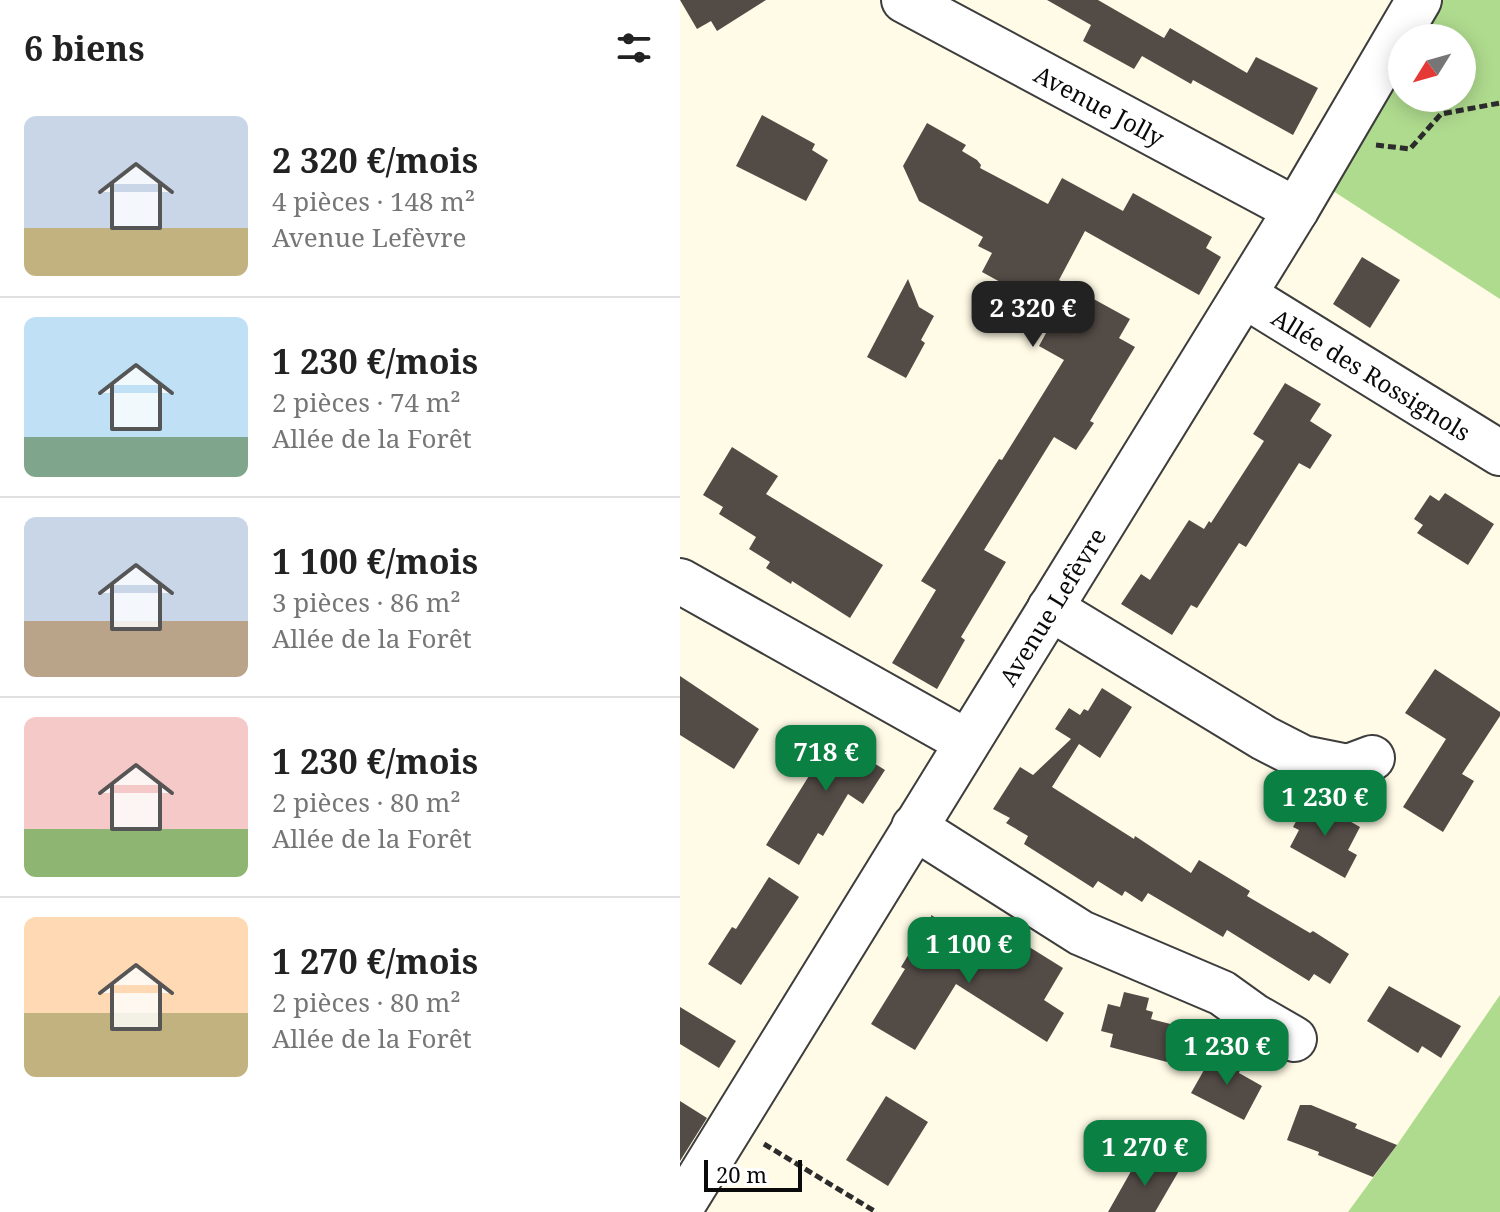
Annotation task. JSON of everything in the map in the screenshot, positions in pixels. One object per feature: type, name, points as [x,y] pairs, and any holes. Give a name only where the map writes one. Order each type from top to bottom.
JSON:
[{"type":"street","name":"Avenue Jolly","points":[[904,0],[1296,210]]},
{"type":"street","name":"Avenue Lefèvre","points":[[680,1209],[1296,210],[1419,0]]},
{"type":"street","name":"Allée des Rossignols","points":[[1244,295],[1500,453]]},
{"type":"street","points":[[680,581],[967,742]]},
{"type":"street","points":[[1050,608],[1264,738],[1303,758],[1348,767],[1372,758]]},
{"type":"street","points":[[914,827],[1081,933],[1222,993],[1294,1039]]},
{"type":"path","points":[[1368,143],[1410,149],[1441,114],[1500,103]]},
{"type":"path","points":[[731,1124],[876,1212]]},
{"type":"green space","points":[[1424,0],[1500,0],[1500,299],[1316,180],[1388,60],[1388,112],[1476,112],[1476,24],[1410,24]]},
{"type":"green space","points":[[1500,995],[1500,1212],[1348,1212],[1397,1145]]},
{"type":"building","points":[[680,0],[766,0],[717,31],[711,21],[697,29]]},
{"type":"building","points":[[1047,0],[1098,0],[1164,38],[1170,28],[1247,73],[1256,57],[1318,88],[1293,135],[1142,56],[1134,69],[1083,41],[1091,25]]},
{"type":"building","points":[[762,115],[815,144],[812,150],[828,160],[806,201],[736,166]]},
{"type":"building","points":[[927,123],[966,145],[962,151],[977,160],[980,168],[1048,204],[1062,178],[1123,211],[1133,193],[1212,237],[1206,248],[1221,257],[1199,295],[1085,231],[1059,280],[1130,319],[1119,338],[1135,347],[1076,450],[1054,437],[984,550],[1006,562],[961,637],[965,640],[937,689],[892,663],[936,590],[921,581],[1064,360],[1039,346],[1057,313],[982,272],[992,253],[978,246],[983,237],[919,201],[903,166]]},
{"type":"building","points":[[1362,257],[1400,280],[1370,328],[1333,304]]},
{"type":"building","points":[[908,279],[919,307],[934,316],[921,340],[925,343],[906,378],[867,357]]},
{"type":"building","points":[[1285,383],[1321,404],[1310,421],[1332,435],[1310,469],[1299,463],[1246,547],[1239,543],[1197,608],[1191,605],[1172,635],[1121,604],[1141,574],[1150,580],[1189,520],[1204,529],[1209,521],[1211,523],[1264,441],[1253,434]]},
{"type":"building","points":[[732,447],[778,476],[766,494],[883,565],[850,618],[766,568],[770,562],[749,549],[756,537],[719,514],[723,507],[703,495]]},
{"type":"building","points":[[1445,493],[1494,524],[1468,565],[1417,533],[1423,525],[1414,519],[1430,495],[1439,501]]},
{"type":"building","points":[[1435,669],[1500,712],[1462,774],[1474,781],[1443,832],[1403,807],[1446,739],[1405,713]]},
{"type":"building","points":[[680,676],[759,729],[734,769],[680,735]]},
{"type":"building","points":[[1102,688],[1132,707],[1100,758],[1079,744],[1052,787],[1191,873],[1199,860],[1250,891],[1247,896],[1349,954],[1330,984],[1314,974],[1309,981],[1227,930],[1223,937],[1148,893],[1142,902],[1125,891],[1122,896],[1098,881],[1093,888],[1024,844],[1028,836],[1006,823],[1010,818],[993,809],[1020,767],[1033,775],[1071,739],[1055,729],[1069,708],[1080,715],[1084,709],[1088,711]]},
{"type":"building","points":[[835,726],[874,751],[869,760],[885,770],[863,804],[848,794],[823,836],[818,833],[799,865],[766,845],[812,771],[808,768]]},
{"type":"building","points":[[1309,798],[1360,827],[1348,850],[1357,855],[1345,878],[1290,847],[1299,830],[1293,827]]},
{"type":"building","points":[[769,877],[799,897],[741,985],[708,964],[732,927],[736,929]]},
{"type":"building","points":[[931,915],[1003,958],[1015,938],[1063,968],[1044,1000],[1064,1013],[1047,1042],[956,984],[915,1050],[871,1024],[905,969],[901,967],[919,937],[934,946]]},
{"type":"building","points":[[1389,986],[1461,1026],[1441,1058],[1422,1046],[1418,1053],[1367,1021]]},
{"type":"building","points":[[1124,992],[1149,998],[1146,1010],[1153,1012],[1151,1019],[1178,1026],[1167,1062],[1110,1047],[1113,1034],[1101,1031],[1108,1004],[1120,1007]]},
{"type":"building","points":[[680,1007],[736,1041],[719,1068],[680,1044]]},
{"type":"building","points":[[1213,1054],[1241,1068],[1239,1073],[1262,1086],[1244,1120],[1191,1093]]},
{"type":"building","points":[[886,1096],[928,1122],[888,1186],[846,1160]]},
{"type":"building","points":[[680,1101],[707,1118],[680,1161]]},
{"type":"building","points":[[1300,1105],[1311,1105],[1397,1145],[1373,1177],[1318,1155],[1319,1152],[1287,1140]]},
{"type":"building","points":[[1157,1157],[1180,1169],[1155,1212],[1108,1212],[1134,1166],[1148,1172]]}]
